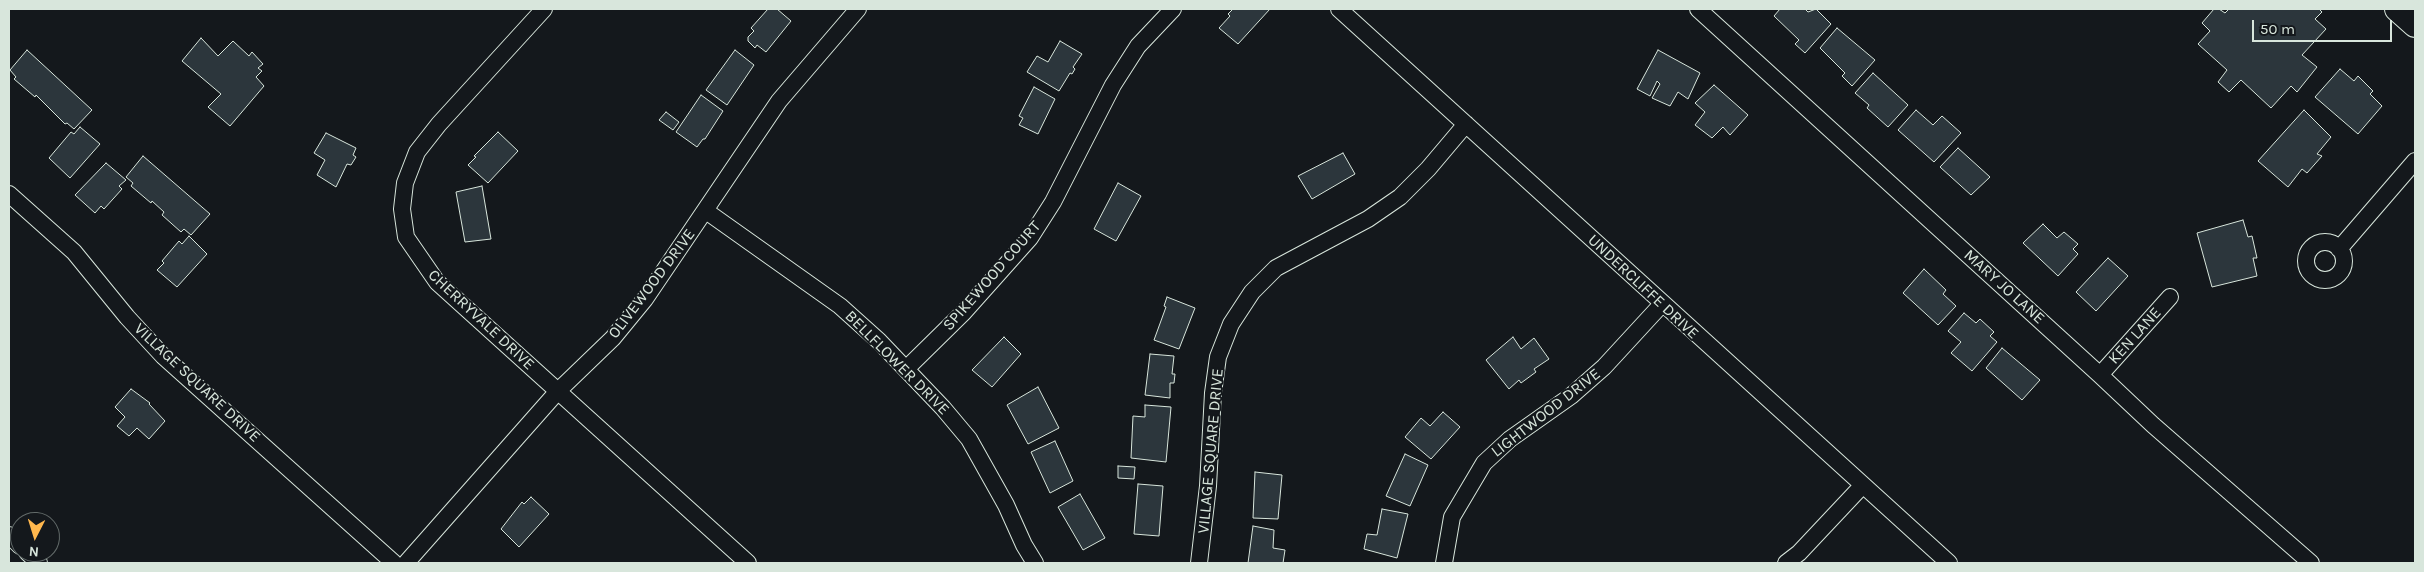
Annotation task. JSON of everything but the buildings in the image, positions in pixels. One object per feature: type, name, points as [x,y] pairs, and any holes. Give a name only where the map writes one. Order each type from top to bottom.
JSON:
[{"type":"street","name":"CHERRYVALE DRIVE","points":[[544,9],[439,124],[417,152],[405,183],[402,209],[406,237],[437,282],[748,563]]},
{"type":"street","name":"OLIVEWOOD DRIVE","points":[[406,563],[558,391],[613,338],[645,299],[779,101],[858,9]]},
{"type":"street","name":"SPIKEWOOD COURT","points":[[906,369],[964,312],[1030,238],[1053,202],[1093,121],[1138,46],[1174,9]]},
{"type":"street","name":"UNDERCLIFFE DRIVE","points":[[1339,9],[1949,563]]},
{"type":"street","name":"MARY JO LANE","points":[[1698,9],[2153,425],[2311,563]]},
{"type":"street","points":[[2397,9],[2415,25]]},
{"type":"street","name":"VILLAGE SQUARE DRIVE","points":[[1199,563],[1208,486],[1213,394],[1218,357],[1231,324],[1252,292],[1276,268],[1368,219],[1400,197],[1428,169],[1466,124]]},
{"type":"street","points":[[2339,248],[2415,161]]},
{"type":"street","name":"VILLAGE SQUARE DRIVE","points":[[9,194],[74,252],[127,317],[163,356],[394,563]]},
{"type":"street","name":"BELLFLOWER DRIVE","points":[[706,211],[840,306],[906,369],[969,439],[1006,505],[1024,545],[1035,563]]},
{"type":"street","name":"KEN LANE","points":[[2100,375],[2170,297]]},
{"type":"street","name":"LIGHTWOOD DRIVE","points":[[1444,563],[1452,517],[1484,463],[1510,439],[1571,396],[1604,367],[1662,304]]},
{"type":"street","points":[[1786,563],[1799,553],[1862,486]]}]
